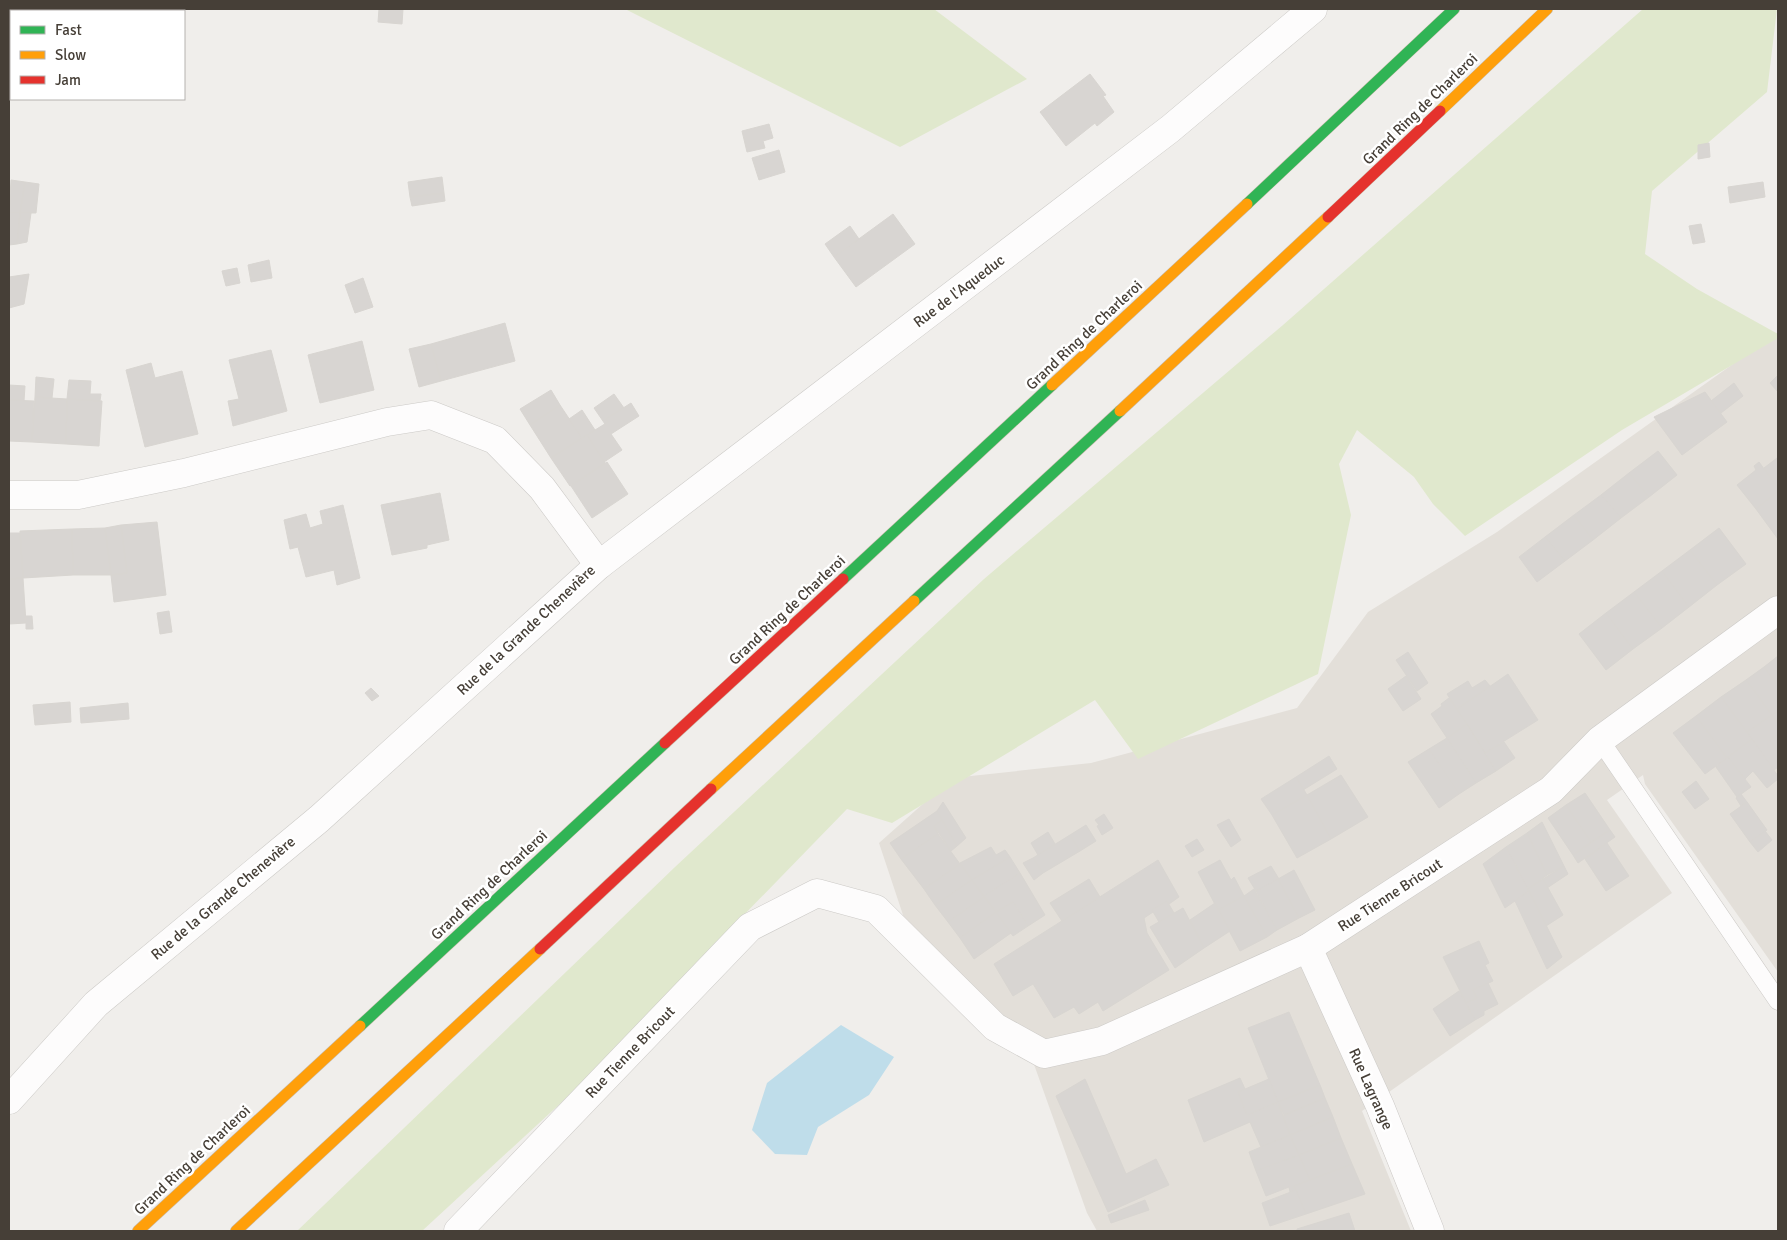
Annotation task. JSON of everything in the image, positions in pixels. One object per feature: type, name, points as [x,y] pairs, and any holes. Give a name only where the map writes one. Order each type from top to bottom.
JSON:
[{"type":"highway","name":"Grand Ring de Charleroi","points":[[138,1231],[1201,247],[1454,9]]},
{"type":"highway","name":"Grand Ring de Charleroi","points":[[236,1231],[1256,286],[1547,9]]},
{"type":"street","name":"Rue de l'Aqueduc","points":[[599,565],[1170,129],[1312,9]]},
{"type":"street","name":"Rue de la Grande Chenevière","points":[[9,495],[78,495],[184,473],[387,422],[431,415],[495,440],[542,488],[599,565],[319,819],[96,1004],[9,1100]]},
{"type":"street","name":"Rue Tienne Bricout","points":[[458,1231],[750,927],[817,893],[876,909],[995,1027],[1044,1054],[1102,1041],[1308,948],[1551,790],[1600,740],[1778,610]]},
{"type":"street","name":"Rue Lagrange","points":[[1308,948],[1380,1106],[1430,1231]]},
{"type":"lane","points":[[1600,740],[1778,1001]]},
{"type":"shaded area","points":[[1778,332],[1778,972],[1645,784],[1643,775],[1607,800],[1672,893],[1362,1111],[1411,1231],[1097,1231],[1087,1213],[1031,1056],[914,948],[879,843],[952,778],[1091,763],[1297,708],[1368,612],[1497,532]]},
{"type":"green space","points":[[625,9],[934,9],[1027,79],[900,147]]},
{"type":"green space","points":[[1643,9],[1777,9],[1767,92],[1652,191],[1645,254],[1697,289],[1778,334],[1778,338],[1622,430],[1465,536],[1433,504],[1414,477],[1357,430],[1339,464],[1351,515],[1318,674],[1138,759],[1095,700],[892,823],[847,809],[563,1101],[422,1231],[297,1231],[675,867],[984,579],[1283,325]]},
{"type":"water","points":[[841,1025],[894,1057],[869,1095],[818,1127],[807,1155],[775,1154],[752,1130],[767,1083]]},
{"type":"building","points":[[41,9],[92,9],[92,10]]},
{"type":"building","points":[[379,9],[403,9],[402,24],[378,22]]},
{"type":"building","points":[[1090,74],[1106,95],[1103,96],[1114,112],[1097,126],[1095,123],[1066,146],[1040,112]]},
{"type":"building","points":[[769,124],[773,138],[763,141],[765,148],[747,152],[742,131]]},
{"type":"building","points":[[1709,143],[1710,157],[1698,159],[1698,145]]},
{"type":"building","points":[[779,150],[785,172],[759,180],[752,158]]},
{"type":"building","points":[[442,177],[444,193],[410,197],[408,182]]},
{"type":"building","points":[[11,180],[25,182],[20,213],[9,213]]},
{"type":"building","points":[[25,182],[39,184],[36,213],[20,213]]},
{"type":"building","points":[[1763,182],[1765,197],[1730,203],[1728,187]]},
{"type":"building","points":[[444,193],[445,201],[412,206],[410,197]]},
{"type":"building","points":[[9,213],[20,213],[17,244],[9,245]]},
{"type":"building","points":[[20,213],[31,213],[27,242],[17,244]]},
{"type":"building","points":[[893,214],[915,244],[856,287],[834,257]]},
{"type":"building","points":[[1701,224],[1705,242],[1693,244],[1689,226]]},
{"type":"building","points":[[850,226],[859,239],[834,257],[825,244]]},
{"type":"building","points":[[269,260],[272,278],[251,282],[248,265]]},
{"type":"building","points":[[237,268],[240,283],[226,286],[222,271]]},
{"type":"building","points":[[29,274],[24,304],[9,308],[9,277]]},
{"type":"building","points":[[363,278],[373,307],[355,313],[345,285]]},
{"type":"building","points":[[505,323],[515,361],[441,381],[431,344]]},
{"type":"building","points":[[362,341],[374,390],[320,403],[308,355]]},
{"type":"building","points":[[431,344],[441,381],[419,387],[409,349]]},
{"type":"building","points":[[271,350],[287,411],[233,426],[228,401],[239,399],[229,360]]},
{"type":"building","points":[[151,363],[155,378],[182,371],[198,434],[145,447],[126,370]]},
{"type":"building","points":[[1778,375],[1778,392],[1770,383]]},
{"type":"building","points":[[36,377],[54,379],[52,398],[35,397]]},
{"type":"building","points":[[69,380],[91,381],[90,394],[101,394],[100,401],[67,399]]},
{"type":"building","points":[[1734,383],[1743,396],[1721,413],[1711,401]]},
{"type":"building","points":[[9,385],[25,386],[24,401],[9,400]]},
{"type":"building","points":[[551,390],[560,405],[530,425],[520,409]]},
{"type":"building","points":[[1705,392],[1727,422],[1682,455],[1654,417]]},
{"type":"building","points":[[614,394],[624,408],[606,419],[608,422],[605,424],[594,408]]},
{"type":"building","points":[[35,397],[67,399],[66,444],[32,442]]},
{"type":"building","points":[[67,399],[102,401],[99,446],[66,444]]},
{"type":"building","points":[[9,400],[34,401],[32,442],[9,441]]},
{"type":"building","points":[[631,403],[639,416],[611,434],[622,450],[604,462],[587,435],[608,422],[606,419]]},
{"type":"building","points":[[560,405],[582,438],[551,458],[530,425]]},
{"type":"building","points":[[582,410],[595,430],[582,438],[569,419]]},
{"type":"building","points":[[587,435],[605,463],[570,486],[551,458]]},
{"type":"building","points":[[1658,451],[1677,475],[1649,497],[1629,473]]},
{"type":"building","points":[[1778,459],[1778,488],[1764,468]]},
{"type":"building","points":[[607,462],[628,494],[592,518],[571,486]]},
{"type":"building","points":[[1759,462],[1778,488],[1778,491],[1756,509],[1737,485],[1756,470],[1754,466]]},
{"type":"building","points":[[1629,473],[1649,497],[1621,518],[1601,495]]},
{"type":"building","points":[[1778,491],[1778,539],[1756,509]]},
{"type":"building","points":[[440,493],[449,540],[427,545],[427,548],[392,555],[381,505]]},
{"type":"building","points":[[1601,495],[1621,518],[1593,540],[1574,515]]},
{"type":"building","points":[[343,505],[360,578],[337,585],[334,570],[306,577],[298,547],[290,549],[284,520],[306,514],[310,528],[323,524],[320,511]]},
{"type":"building","points":[[1574,515],[1593,540],[1565,561],[1545,537]]},
{"type":"building","points":[[157,522],[166,595],[114,602],[111,575],[127,573],[121,525]]},
{"type":"building","points":[[121,525],[127,573],[111,575],[105,528]]},
{"type":"building","points":[[105,528],[111,575],[73,575],[72,529]]},
{"type":"building","points":[[1719,528],[1746,564],[1717,585],[1690,550]]},
{"type":"building","points":[[72,529],[73,575],[23,578],[20,531]]},
{"type":"building","points":[[9,533],[20,533],[23,578],[9,579]]},
{"type":"building","points":[[1545,537],[1565,561],[1537,582],[1519,557]]},
{"type":"building","points":[[1690,550],[1717,585],[1689,607],[1662,571]]},
{"type":"building","points":[[1662,571],[1689,607],[1662,628],[1634,592]]},
{"type":"building","points":[[23,578],[26,623],[9,624],[9,579]]},
{"type":"building","points":[[1634,592],[1662,628],[1633,649],[1606,613]]},
{"type":"building","points":[[169,611],[172,632],[160,634],[157,613]]},
{"type":"building","points":[[1606,613],[1633,649],[1606,670],[1579,634]]},
{"type":"building","points":[[26,616],[32,616],[33,629],[26,629]]},
{"type":"building","points":[[1408,652],[1428,683],[1417,691],[1396,660]]},
{"type":"building","points":[[1778,656],[1778,686],[1764,667]]},
{"type":"building","points":[[1764,667],[1778,686],[1778,711],[1772,715],[1746,680]]},
{"type":"building","points":[[1508,674],[1538,720],[1485,753],[1457,709]]},
{"type":"building","points":[[1406,676],[1421,699],[1403,711],[1388,689]]},
{"type":"building","points":[[1485,680],[1490,686],[1457,709],[1447,694],[1468,681],[1472,688]]},
{"type":"building","points":[[1746,680],[1772,715],[1747,732],[1721,697]]},
{"type":"building","points":[[371,688],[379,696],[372,701],[365,693]]},
{"type":"building","points":[[1721,697],[1752,739],[1727,758],[1696,716]]},
{"type":"building","points":[[1449,698],[1467,724],[1447,738],[1431,714]]},
{"type":"building","points":[[70,702],[71,722],[35,725],[33,705]]},
{"type":"building","points":[[128,703],[129,719],[81,723],[80,708]]},
{"type":"building","points":[[1778,711],[1778,724],[1772,715]]},
{"type":"building","points":[[1772,715],[1778,724],[1778,734],[1770,740],[1778,751],[1778,767],[1774,770],[1747,732]]},
{"type":"building","points":[[1696,716],[1727,758],[1705,774],[1673,733]]},
{"type":"building","points":[[1467,724],[1496,771],[1476,783],[1447,738]]},
{"type":"building","points":[[1778,734],[1778,751],[1770,740]]},
{"type":"building","points":[[1447,738],[1476,783],[1459,794],[1429,749]]},
{"type":"building","points":[[1752,739],[1778,776],[1778,779],[1767,788],[1753,771],[1745,779],[1728,757]]},
{"type":"building","points":[[1504,742],[1515,758],[1496,771],[1485,753]]},
{"type":"building","points":[[1429,749],[1459,794],[1439,808],[1408,762]]},
{"type":"building","points":[[1329,756],[1337,769],[1303,790],[1296,777]]},
{"type":"building","points":[[1728,757],[1751,787],[1737,797],[1716,767]]},
{"type":"building","points":[[1341,775],[1368,817],[1331,839],[1307,795]]},
{"type":"building","points":[[1296,777],[1307,795],[1272,815],[1261,799]]},
{"type":"building","points":[[1696,781],[1709,799],[1695,809],[1682,792]]},
{"type":"building","points":[[1585,793],[1610,830],[1591,842],[1566,805]]},
{"type":"building","points":[[1741,794],[1747,802],[1741,806],[1736,798]]},
{"type":"building","points":[[1307,795],[1331,839],[1297,858],[1272,815]]},
{"type":"building","points":[[943,802],[966,838],[957,846],[937,811]]},
{"type":"building","points":[[1747,802],[1767,830],[1750,842],[1730,814]]},
{"type":"building","points":[[1566,805],[1591,842],[1573,855],[1548,818]]},
{"type":"building","points":[[937,811],[942,820],[934,826],[938,834],[901,859],[890,843]]},
{"type":"building","points":[[1104,814],[1113,828],[1102,835],[1097,826],[1099,825],[1095,820]]},
{"type":"building","points":[[1229,819],[1241,840],[1231,847],[1217,825]]},
{"type":"building","points":[[942,820],[957,846],[951,851],[934,826]]},
{"type":"building","points":[[1542,822],[1564,866],[1547,875],[1527,833]]},
{"type":"building","points":[[1086,825],[1096,841],[1080,851],[1070,835]]},
{"type":"building","points":[[1610,830],[1615,837],[1578,863],[1573,855]]},
{"type":"building","points":[[1765,831],[1772,840],[1758,852],[1750,842]]},
{"type":"building","points":[[1048,832],[1055,844],[1038,855],[1031,843]]},
{"type":"building","points":[[1527,833],[1547,875],[1528,889],[1506,847]]},
{"type":"building","points":[[938,834],[960,864],[924,889],[901,859]]},
{"type":"building","points":[[1070,835],[1080,851],[1043,873],[1033,858]]},
{"type":"building","points":[[1197,839],[1204,850],[1192,857],[1185,846]]},
{"type":"building","points":[[1607,843],[1629,876],[1606,891],[1585,859]]},
{"type":"building","points":[[991,847],[996,855],[1005,850],[1010,857],[972,880],[960,863]]},
{"type":"building","points":[[1506,847],[1529,891],[1505,908],[1483,864]]},
{"type":"building","points":[[1010,857],[1020,873],[984,896],[972,880]]},
{"type":"building","points":[[1033,858],[1043,873],[1034,880],[1023,863]]},
{"type":"building","points":[[1158,860],[1179,897],[1169,904],[1167,901],[1152,910],[1153,912],[1144,918],[1147,933],[1169,970],[1103,1011],[1098,1002],[1079,1014],[1074,1007],[1054,1018],[1033,984],[1013,996],[994,964]]},
{"type":"building","points":[[1220,860],[1231,880],[1234,877],[1244,896],[1218,910],[1198,872]]},
{"type":"building","points":[[960,864],[972,880],[935,905],[924,889]]},
{"type":"building","points":[[1271,866],[1279,879],[1256,891],[1248,878]]},
{"type":"building","points":[[1564,866],[1568,874],[1547,888],[1543,879]]},
{"type":"building","points":[[1294,870],[1315,910],[1299,918],[1278,879]]},
{"type":"building","points":[[1020,873],[1045,915],[1028,926],[1013,902],[996,912],[984,896]]},
{"type":"building","points":[[1089,879],[1100,897],[1062,921],[1050,903]]},
{"type":"building","points":[[1278,879],[1299,918],[1277,930],[1256,891]]},
{"type":"building","points":[[1543,879],[1563,915],[1546,926],[1528,889]]},
{"type":"building","points":[[972,880],[984,897],[948,922],[935,905]]},
{"type":"building","points":[[1254,889],[1277,930],[1267,937],[1244,896]]},
{"type":"building","points":[[1529,891],[1562,957],[1547,969],[1515,901]]},
{"type":"building","points":[[1244,896],[1267,937],[1240,951],[1218,910]]},
{"type":"building","points":[[984,897],[996,912],[960,938],[948,922]]},
{"type":"building","points":[[1167,901],[1174,913],[1159,922],[1152,910]]},
{"type":"building","points":[[1013,902],[1028,926],[1013,936],[996,912]]},
{"type":"building","points":[[1215,903],[1230,931],[1204,948],[1190,920]]},
{"type":"building","points":[[1183,908],[1204,948],[1175,968],[1150,927]]},
{"type":"building","points":[[996,912],[1011,933],[974,959],[960,938]]},
{"type":"building","points":[[1479,941],[1489,963],[1485,965],[1493,981],[1473,990],[1477,998],[1466,1003],[1443,957]]},
{"type":"building","points":[[1488,983],[1498,1004],[1484,1011],[1484,1015],[1475,1020],[1466,1003],[1477,998],[1473,990]]},
{"type":"building","points":[[1459,991],[1475,1020],[1450,1036],[1433,1009]]},
{"type":"building","points":[[1289,1012],[1320,1085],[1278,1102],[1248,1028]]},
{"type":"building","points":[[1240,1078],[1245,1089],[1238,1092],[1247,1115],[1278,1102],[1290,1135],[1261,1147],[1250,1122],[1204,1142],[1188,1100]]},
{"type":"building","points":[[1085,1079],[1126,1174],[1156,1159],[1169,1185],[1108,1212],[1056,1096]]},
{"type":"building","points":[[1269,1079],[1278,1102],[1247,1115],[1238,1092]]},
{"type":"building","points":[[1320,1085],[1325,1098],[1284,1115],[1278,1102]]},
{"type":"building","points":[[1325,1098],[1333,1117],[1290,1135],[1283,1116]]},
{"type":"building","points":[[1333,1117],[1341,1138],[1299,1155],[1290,1135]]},
{"type":"building","points":[[1290,1135],[1299,1155],[1256,1171],[1249,1152]]},
{"type":"building","points":[[1341,1138],[1352,1164],[1310,1180],[1299,1155]]},
{"type":"building","points":[[1299,1155],[1310,1180],[1294,1186],[1296,1190],[1290,1192],[1289,1187],[1266,1196],[1256,1171]]},
{"type":"building","points":[[1352,1164],[1365,1194],[1306,1214],[1294,1186]]},
{"type":"building","points":[[1296,1190],[1306,1214],[1270,1226],[1262,1203]]},
{"type":"building","points":[[1145,1200],[1149,1210],[1111,1223],[1108,1215]]},
{"type":"building","points":[[1349,1213],[1355,1231],[1297,1231],[1297,1229]]},
{"type":"traffic: fast","points":[[1247,204],[1454,9]]},
{"type":"traffic: fast","points":[[843,579],[1052,385]]},
{"type":"traffic: fast","points":[[914,601],[1120,411]]},
{"type":"traffic: fast","points":[[360,1026],[665,743]]},
{"type":"traffic: slow","points":[[1440,111],[1547,9]]},
{"type":"traffic: slow","points":[[1052,385],[1247,204]]},
{"type":"traffic: slow","points":[[1120,411],[1328,217]]},
{"type":"traffic: slow","points":[[711,789],[914,601]]},
{"type":"traffic: slow","points":[[236,1231],[540,949]]},
{"type":"traffic: slow","points":[[138,1231],[360,1026]]},
{"type":"traffic: jam","points":[[1328,217],[1440,111]]},
{"type":"traffic: jam","points":[[665,743],[843,579]]},
{"type":"traffic: jam","points":[[540,949],[711,789]]}]
